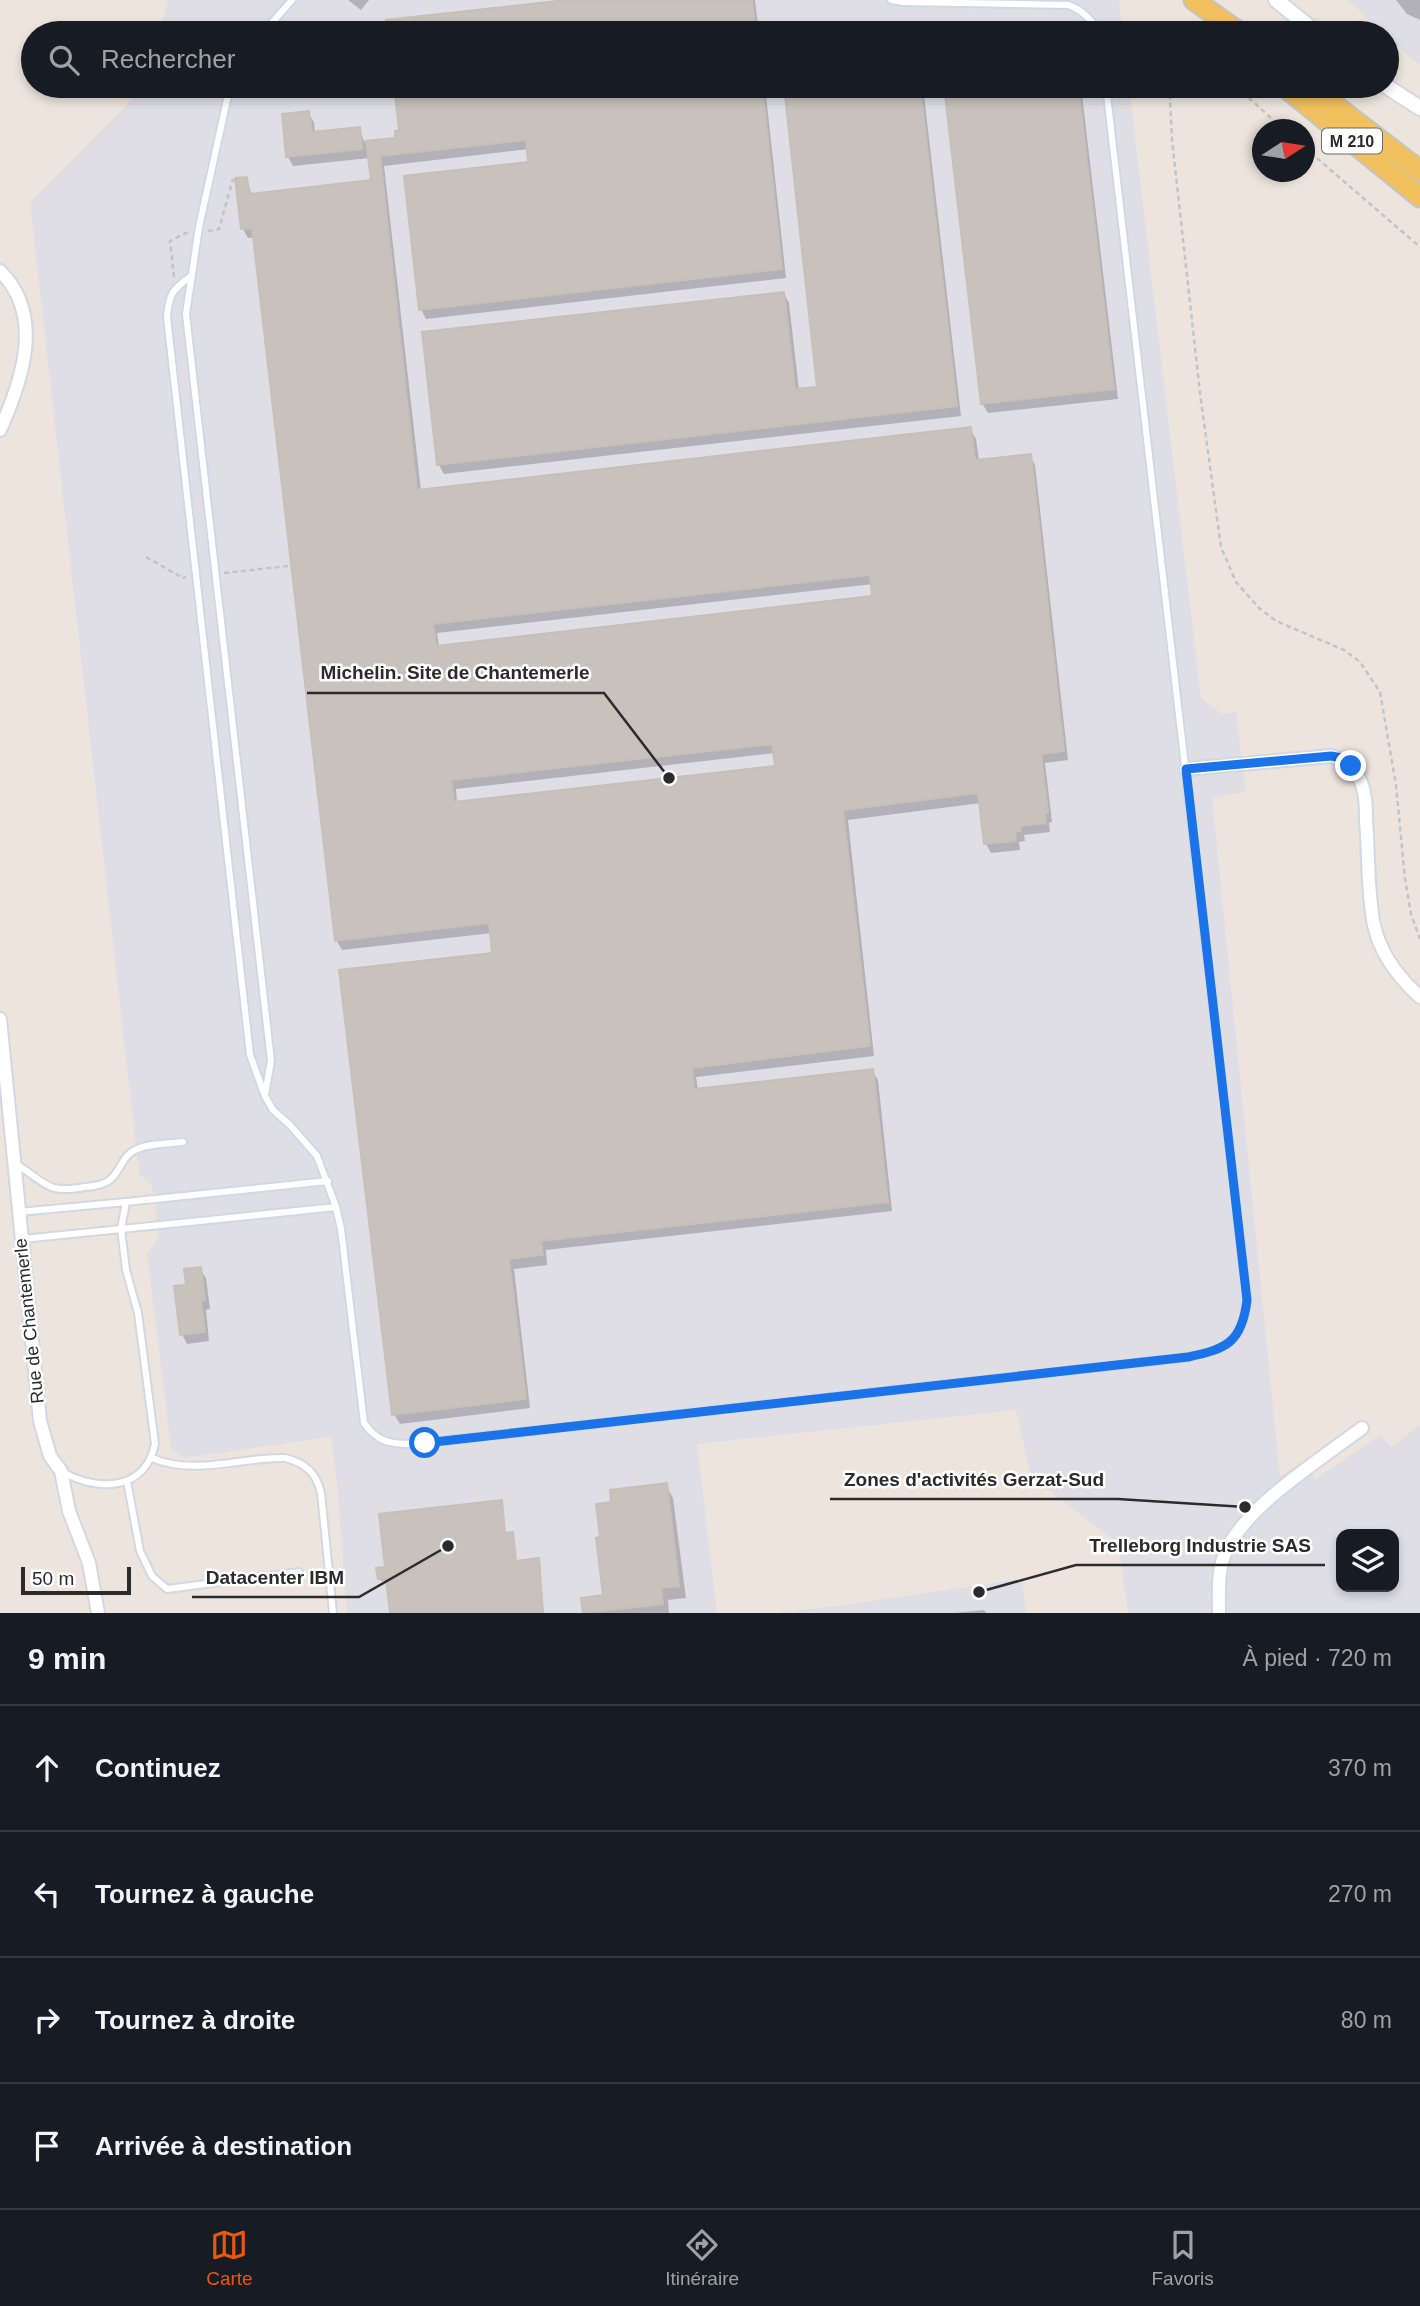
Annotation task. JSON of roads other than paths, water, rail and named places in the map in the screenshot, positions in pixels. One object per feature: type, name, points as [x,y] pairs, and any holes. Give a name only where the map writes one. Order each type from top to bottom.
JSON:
[{"type":"main road","points":[[1186,0],[1210,21]]},
{"type":"main road","points":[[1194,0],[1225,21]]},
{"type":"main road","name":"M 210","points":[[1299,98],[1420,197]]},
{"type":"main road","name":"M 210","points":[[1326,98],[1420,171]]},
{"type":"street","points":[[1276,0],[1302,21]]},
{"type":"street","points":[[1399,94],[1420,108]]},
{"type":"street","points":[[0,271],[16,295],[24,317],[27,338],[19,383],[0,430]]},
{"type":"street","points":[[1186,769],[1331,756],[1343,758],[1360,779],[1365,796],[1371,901],[1378,938],[1397,973],[1420,997]]},
{"type":"street","name":"Rue de Chantemerle","points":[[0,1019],[40,1422],[50,1456],[61,1471],[69,1511],[89,1563],[98,1613]]},
{"type":"street","points":[[1219,1613],[1219,1582],[1226,1551],[1245,1521],[1363,1428]]},
{"type":"lane","points":[[274,21],[292,0]]},
{"type":"lane","points":[[891,0],[1069,5],[1083,11],[1092,21]]},
{"type":"lane","points":[[1219,8],[1231,21]]},
{"type":"lane","points":[[227,98],[198,227],[186,314],[271,1061],[265,1096]]},
{"type":"lane","points":[[191,276],[175,288],[169,299],[167,317],[250,1055],[273,1110],[317,1156],[328,1181],[341,1229],[363,1423],[377,1439],[386,1443],[412,1444],[1188,1357],[1213,1352],[1229,1344],[1239,1333],[1245,1318],[1247,1300],[1107,98]]},
{"type":"lane","points":[[15,1163],[51,1188],[67,1190],[109,1181],[132,1151],[183,1142]]},
{"type":"lane","points":[[19,1212],[328,1181]]},
{"type":"lane","points":[[61,1471],[78,1481],[94,1485],[127,1481],[141,1472],[152,1458],[155,1444],[138,1313],[126,1270],[121,1229],[126,1202]]},
{"type":"lane","points":[[21,1240],[336,1207]]},
{"type":"lane","points":[[152,1458],[169,1465],[191,1467],[285,1458],[298,1461],[310,1469],[318,1479],[321,1493],[333,1613]]},
{"type":"lane","points":[[127,1481],[141,1551],[152,1576],[167,1589],[299,1572]]},
{"type":"place","name":"Michelin. Site de Chantemerle","points":[[669,778]]},
{"type":"place","name":"Zones d'activités Gerzat-Sud","points":[[1245,1507]]},
{"type":"place","name":"Datacenter IBM","points":[[448,1546]]},
{"type":"place","name":"Trelleborg Industrie SAS","points":[[979,1592]]}]
